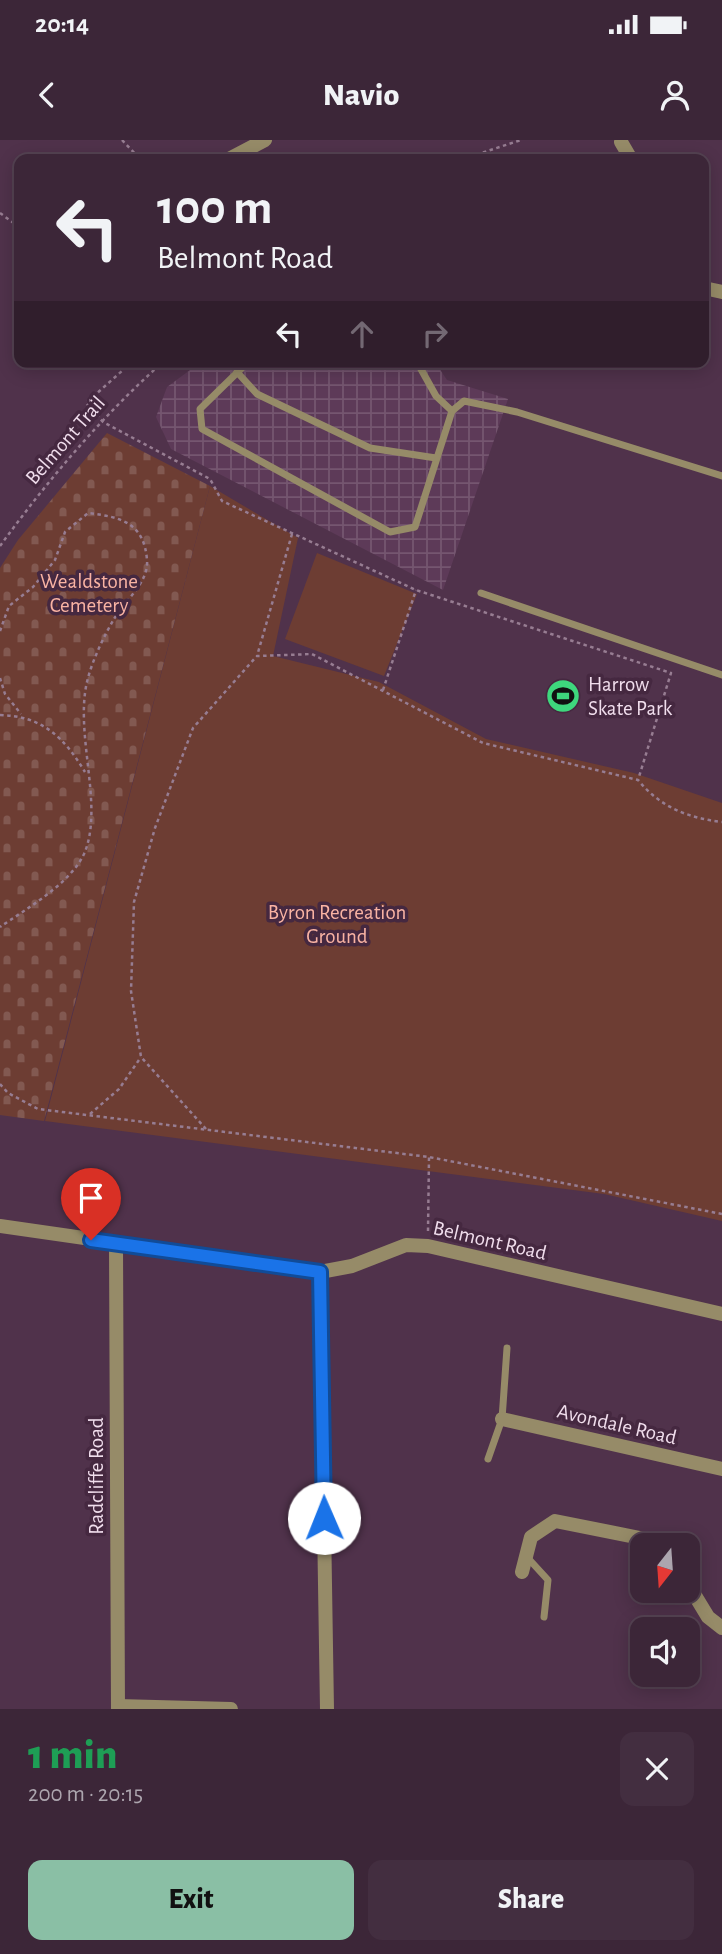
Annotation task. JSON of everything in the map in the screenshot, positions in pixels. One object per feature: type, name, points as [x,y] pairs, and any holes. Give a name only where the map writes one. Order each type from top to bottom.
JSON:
[{"type":"street","points":[[238,154],[265,140]]},
{"type":"street","name":"Belmont Road","points":[[0,1226],[320,1272],[352,1266],[406,1245],[428,1247],[722,1314]]},
{"type":"street","name":"Radcliffe Road","points":[[116,1244],[118,1707]]},
{"type":"street","points":[[320,1272],[327,1709]]},
{"type":"street","name":"Avondale Road","points":[[502,1419],[722,1469]]},
{"type":"street","points":[[522,1572],[531,1537],[555,1521],[630,1536]]},
{"type":"street","points":[[700,1603],[708,1617],[722,1628]]},
{"type":"street","points":[[118,1707],[231,1709]]},
{"type":"lane","points":[[241,368],[200,408],[202,429],[390,532],[415,527],[452,411],[464,401],[479,402],[722,476]]},
{"type":"lane","points":[[420,368],[436,396],[452,411]]},
{"type":"lane","points":[[237,372],[257,394],[370,448],[436,458]]},
{"type":"lane","points":[[481,593],[722,675]]},
{"type":"lane","points":[[488,1458],[502,1419],[507,1348]]},
{"type":"lane","points":[[525,1556],[548,1580],[544,1617]]},
{"type":"path","points":[[122,140],[135,154]]},
{"type":"path","points":[[478,154],[521,140]]},
{"type":"path","points":[[125,368],[86,403],[103,422],[210,479],[222,501],[416,590],[671,673],[638,780]]},
{"type":"path","name":"Belmont Trail","points":[[0,546],[32,502],[121,399],[156,368]]},
{"type":"path","points":[[0,631],[9,606],[33,587],[55,560],[65,532],[88,513],[119,516],[141,535],[148,563],[138,588],[114,618],[88,679],[84,721],[91,816],[83,854],[54,889],[0,928]]},
{"type":"path","points":[[206,1129],[141,1057],[131,991],[134,902],[155,828],[193,728],[257,656],[292,534]]},
{"type":"path","points":[[383,690],[416,590]]},
{"type":"path","points":[[257,656],[312,654],[483,743],[638,780],[652,797],[693,819],[722,822]]},
{"type":"path","points":[[0,678],[5,694],[22,715],[53,732],[70,747],[87,775]]},
{"type":"path","points":[[0,715],[22,715]]},
{"type":"path","points":[[90,1114],[119,1089],[141,1057]]},
{"type":"path","points":[[0,1084],[8,1093],[38,1109],[429,1157],[722,1214]]},
{"type":"path","points":[[428,1247],[429,1157]]},
{"type":"shaded area","points":[[193,368],[439,368],[447,380],[508,399],[443,590],[171,449],[156,417],[167,387]]},
{"type":"green space","name":"Wealdstone Cemetery","points":[[107,433],[210,486],[44,1121],[0,1115],[0,568],[18,540]]},
{"type":"green space","name":"Byron Recreation Ground","points":[[210,486],[298,538],[273,656],[379,682],[486,739],[634,773],[722,803],[722,1221],[604,1194],[45,1121]]},
{"type":"green space","points":[[317,553],[417,594],[384,676],[285,639]]},
{"type":"place","name":"Harrow Skate Park","points":[[563,696]]},
{"type":"route","points":[[91,1240],[320,1272],[324,1518]]}]
